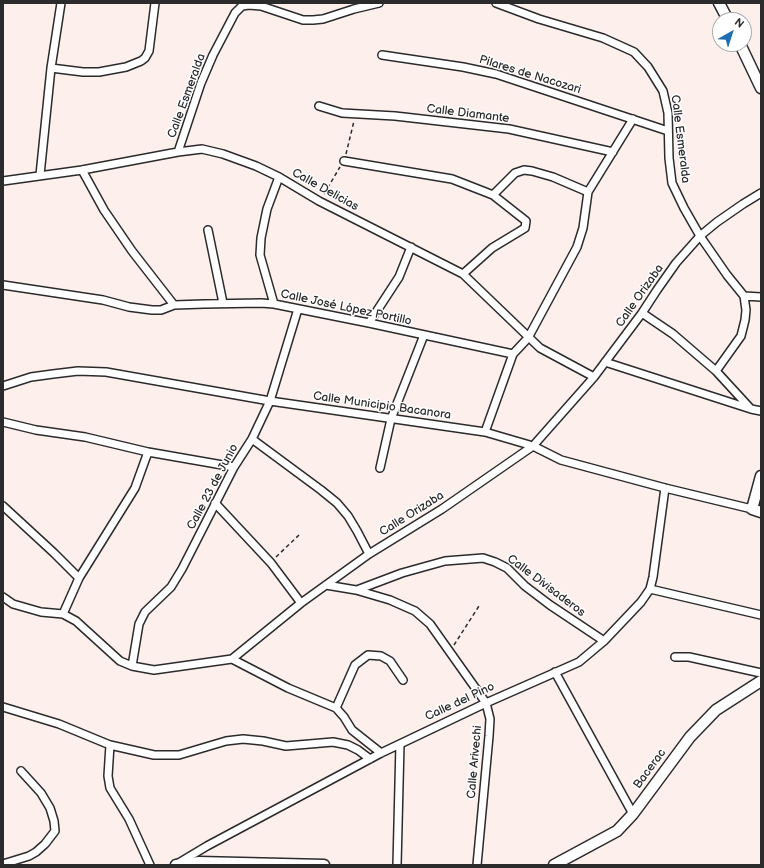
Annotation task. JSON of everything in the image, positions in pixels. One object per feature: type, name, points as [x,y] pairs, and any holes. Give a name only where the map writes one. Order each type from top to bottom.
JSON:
[{"type":"street","points":[[40,175],[51,68],[61,3]]},
{"type":"street","points":[[51,68],[83,72],[99,72],[126,67],[141,61],[145,58],[149,51],[155,3]]},
{"type":"street","name":"Calle Esmeralda","points":[[178,152],[201,83],[213,55],[235,13],[242,6],[261,6],[303,20],[323,20],[354,9],[379,3]]},
{"type":"street","name":"Calle Esmeralda","points":[[496,3],[539,19],[603,38],[634,52],[648,67],[663,91],[668,113],[669,158],[672,183],[700,236],[727,275],[744,296]]},
{"type":"street","points":[[719,3],[724,12]]},
{"type":"street","points":[[744,52],[761,88]]},
{"type":"street","name":"Pilares de Nacozari","points":[[382,55],[463,67],[496,74],[668,131]]},
{"type":"street","name":"Calle Diamante","points":[[319,106],[342,113],[395,116],[509,129],[613,152]]},
{"type":"street","points":[[485,432],[513,354],[528,338],[576,247],[583,228],[588,192],[633,120]]},
{"type":"street","name":"Calle Delicias","points":[[3,181],[82,170],[178,152],[202,149],[212,151],[256,166],[279,177],[319,201],[463,274],[540,348],[594,377]]},
{"type":"street","points":[[344,161],[452,179],[492,195],[526,222],[525,228],[492,248],[463,274]]},
{"type":"street","points":[[82,170],[104,210],[128,246],[174,305]]},
{"type":"street","points":[[492,195],[515,173],[524,170],[553,177],[588,192]]},
{"type":"street","points":[[274,304],[260,255],[261,238],[267,209],[279,177]]},
{"type":"street","name":"Calle Orizaba","points":[[232,659],[301,603],[369,554],[442,509],[533,446],[594,377],[642,313],[676,263],[700,236],[743,204],[761,194]]},
{"type":"street","points":[[208,230],[223,303]]},
{"type":"street","points":[[369,323],[399,277],[411,247]]},
{"type":"street","name":"Calle José López Portillo","points":[[3,284],[103,300],[152,310],[161,310],[174,305],[223,303],[274,304],[513,354]]},
{"type":"street","points":[[716,371],[741,336],[746,310],[744,296],[761,297]]},
{"type":"street","name":"Calle 23 de Junio","points":[[132,666],[139,624],[145,612],[171,587],[191,552],[234,467],[252,439],[270,401],[298,309]]},
{"type":"street","points":[[642,313],[673,334],[716,371],[751,409]]},
{"type":"street","points":[[380,468],[391,419],[424,335]]},
{"type":"street","points":[[605,362],[761,411]]},
{"type":"street","name":"Calle Municipio Bacanora","points":[[3,386],[31,377],[53,374],[78,371],[106,372],[270,401],[485,432],[533,446],[561,460],[665,488],[756,510]]},
{"type":"street","points":[[3,422],[36,430],[85,437],[148,452],[234,467]]},
{"type":"street","points":[[252,439],[337,503],[348,516],[369,554]]},
{"type":"street","points":[[63,614],[79,578],[135,488],[148,452]]},
{"type":"street","points":[[756,510],[761,476]]},
{"type":"street","name":"Calle del Pino","points":[[175,865],[207,846],[381,753],[486,703],[579,662],[604,641],[641,602],[650,589],[653,578],[665,488]]},
{"type":"street","points":[[215,503],[271,563],[301,603]]},
{"type":"street","points":[[3,506],[38,537],[79,578]]},
{"type":"street","name":"Calle Divisaderos","points":[[356,590],[402,573],[445,561],[483,558],[507,568],[525,586],[550,605],[604,641]]},
{"type":"street","name":"Calle Arivechi","points":[[326,585],[356,590],[390,600],[415,611],[430,624],[486,703],[490,719],[490,736],[477,865]]},
{"type":"street","points":[[650,589],[761,615]]},
{"type":"street","points":[[3,597],[19,606],[42,612],[63,614],[76,621],[120,661],[132,666],[154,670],[232,659],[288,688],[336,708],[352,730],[381,753]]},
{"type":"street","points":[[336,708],[355,665],[368,655],[381,656],[390,661],[403,680]]},
{"type":"street","points":[[675,657],[689,657],[761,674]]},
{"type":"street","points":[[555,672],[633,814]]},
{"type":"street","name":"Bacerac","points":[[554,865],[617,831],[633,814],[690,737],[716,710],[761,681]]},
{"type":"street","points":[[3,707],[59,724],[110,744],[154,755],[179,755],[226,741],[243,739],[263,741],[286,746],[333,742],[348,745],[370,759]]},
{"type":"street","points":[[110,744],[108,776],[110,788],[129,819],[150,865]]},
{"type":"street","points":[[397,865],[400,744]]},
{"type":"street","points":[[3,864],[29,856],[36,852],[45,844],[55,831],[50,808],[42,793],[21,771]]},
{"type":"street","name":"Calle del Pino","points":[[175,865],[198,862],[324,865]]},
{"type":"path","points":[[271,563],[299,535]]},
{"type":"path","points":[[450,652],[479,606]]}]
